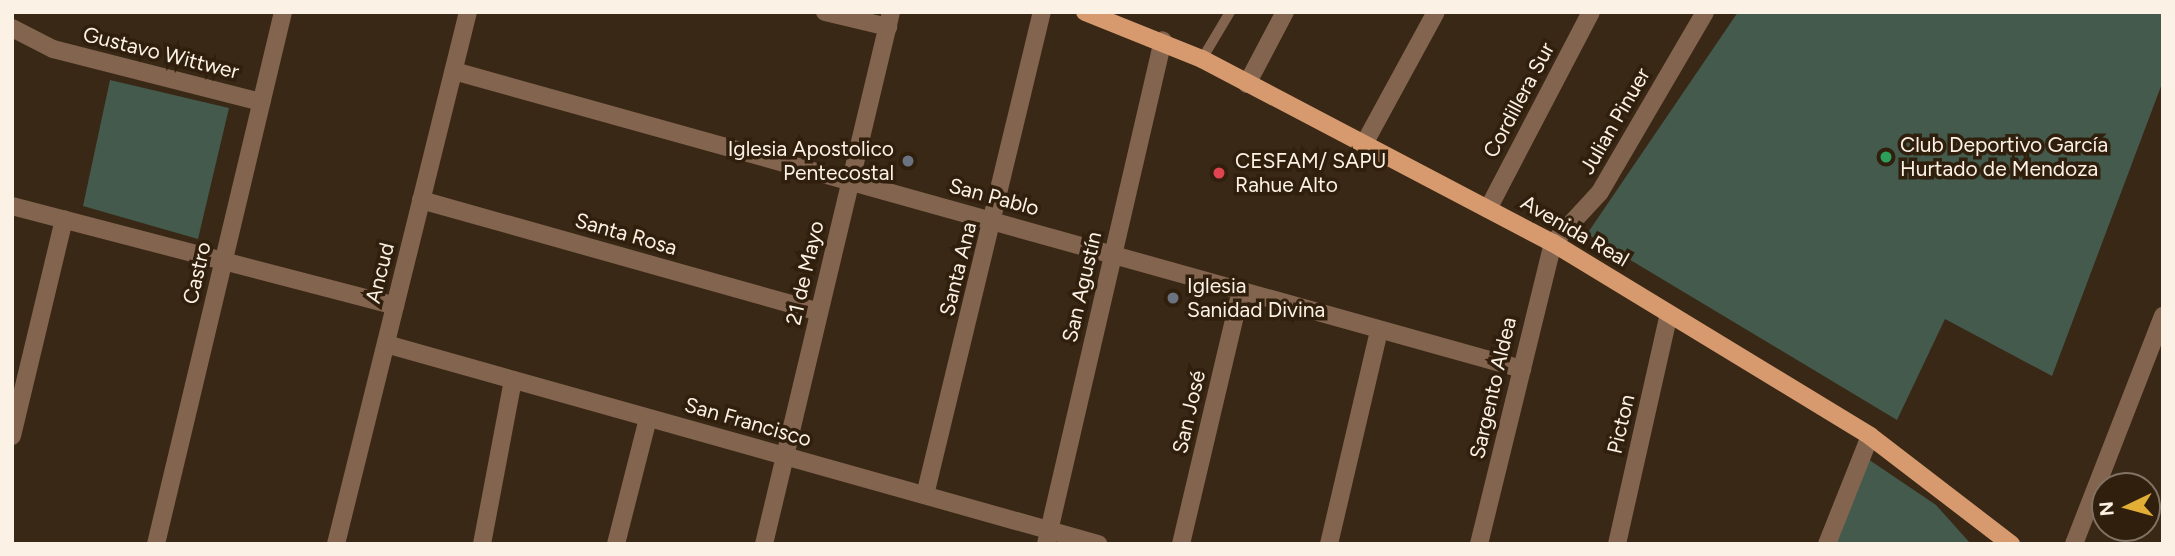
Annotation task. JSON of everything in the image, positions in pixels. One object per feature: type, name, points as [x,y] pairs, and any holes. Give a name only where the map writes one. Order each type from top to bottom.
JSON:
[{"type":"main road","name":"Avenida Real","points":[[1085,12],[1163,40],[1202,59],[1553,243],[1870,436],[2011,544]]},
{"type":"street","name":"Castro","points":[[156,544],[283,12]]},
{"type":"street","name":"Ancud","points":[[341,543],[395,306],[468,12]]},
{"type":"street","points":[[825,12],[889,20]]},
{"type":"street","name":"Santa Ana","points":[[925,495],[1042,12]]},
{"type":"street","points":[[1247,84],[1285,12]]},
{"type":"street","points":[[1364,145],[1436,12]]},
{"type":"street","name":"Cordillera Sur","points":[[1488,209],[1591,12]]},
{"type":"street","name":"Julian Pinuer","points":[[1553,243],[1600,192],[1705,12]]},
{"type":"street","name":"21 de Mayo","points":[[764,544],[889,20]]},
{"type":"street","name":"Gustavo Wittwer","points":[[12,28],[53,49],[261,102]]},
{"type":"street","name":"San Agustín","points":[[1048,537],[1163,40]]},
{"type":"street","name":"San Pablo","points":[[454,71],[1522,369]]},
{"type":"street","name":"Santa Rosa","points":[[421,200],[819,312]]},
{"type":"street","points":[[12,205],[395,306]]},
{"type":"street","points":[[12,436],[64,219]]},
{"type":"street","name":"Sargento Aldea","points":[[1479,544],[1553,243]]},
{"type":"street","name":"San José","points":[[1181,544],[1241,291]]},
{"type":"street","name":"Picton","points":[[1617,544],[1669,314]]},
{"type":"street","points":[[2074,544],[2161,325]]},
{"type":"street","points":[[1329,544],[1379,331]]},
{"type":"street","name":"San Francisco","points":[[386,344],[925,495],[1048,537],[1098,544]]},
{"type":"street","points":[[482,544],[513,380]]},
{"type":"street","points":[[615,544],[648,418]]},
{"type":"street","points":[[1827,544],[1870,436]]},
{"type":"lane","points":[[1202,59],[1230,12]]},
{"type":"green space","name":"Club Deportivo García Hurtado de Mendoza","points":[[1738,12],[2163,12],[2163,81],[2052,376],[1945,319],[1897,420],[1587,234]]},
{"type":"green space","points":[[110,80],[229,108],[198,239],[83,206]]},
{"type":"green space","points":[[1865,457],[1936,505],[1971,544],[1830,544]]},
{"type":"place","name":"Club Deportivo García Hurtado de Mendoza","points":[[1886,157]]},
{"type":"place","name":"Iglesia Apostolico Pentecostal","points":[[908,161]]},
{"type":"place","name":"CESFAM/ SAPU Rahue Alto","points":[[1219,173]]},
{"type":"place","name":"Iglesia Sanidad Divina","points":[[1173,298]]}]
